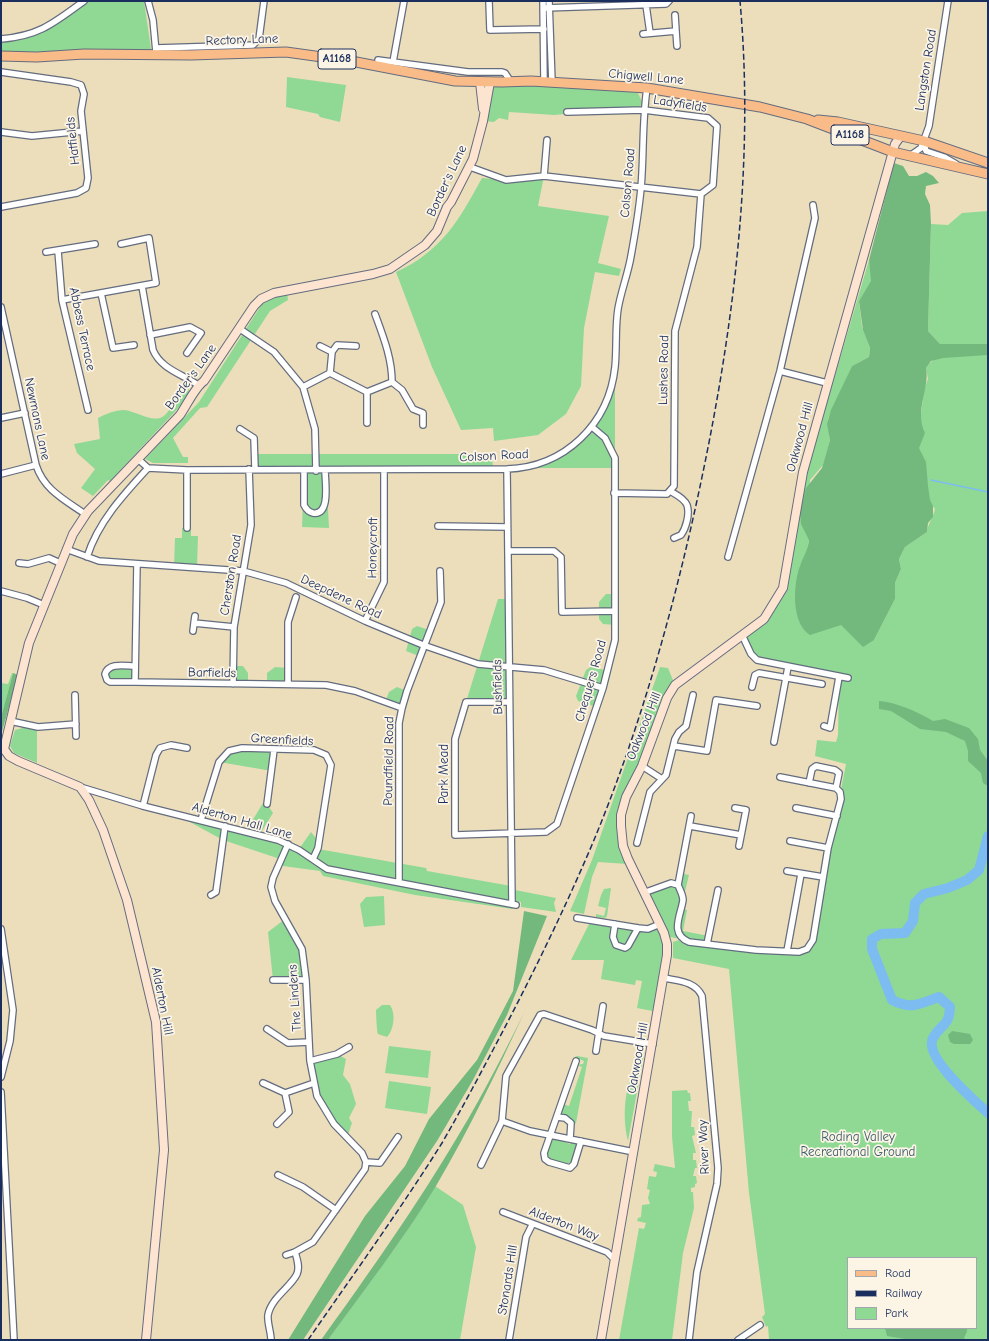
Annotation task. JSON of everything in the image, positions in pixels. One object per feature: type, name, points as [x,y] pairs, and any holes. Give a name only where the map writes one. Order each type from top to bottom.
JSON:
[{"type":"main road","name":"Rectory Lane","points":[[1,56],[37,57],[156,51],[300,53],[397,69],[437,79],[484,79]]},
{"type":"main road","name":"Chigwell Lane","points":[[484,79],[511,82],[548,82],[647,88],[752,105],[896,144],[924,141],[988,163]]},
{"type":"main road","name":"Chigwell Lane","points":[[807,119],[838,122],[874,131],[911,155],[988,174]]},
{"type":"street","points":[[1,39],[21,37],[42,30],[84,1]]},
{"type":"street","points":[[148,1],[156,51],[253,45],[259,39],[264,1]]},
{"type":"street","points":[[393,62],[404,1]]},
{"type":"street","points":[[489,1],[490,30],[544,29]]},
{"type":"street","points":[[543,1],[546,8],[548,82]]},
{"type":"street","points":[[548,82],[544,29],[546,8],[549,1]]},
{"type":"street","points":[[546,8],[610,4],[666,4],[669,1]]},
{"type":"street","name":"Langston Road","points":[[924,141],[936,83],[948,1]]},
{"type":"street","points":[[646,5],[646,33],[676,31]]},
{"type":"street","points":[[675,14],[677,46]]},
{"type":"street","points":[[378,60],[484,79]]},
{"type":"street","name":"Hatfields","points":[[1,72],[71,82],[81,85],[84,94],[81,111],[88,178],[86,188],[76,193],[1,207]]},
{"type":"street","name":"Border's Lane","points":[[2,750],[29,643],[60,562],[85,514],[180,415],[190,401],[198,385],[204,381],[254,306],[267,295],[373,274],[390,269],[425,244],[437,231],[447,207],[470,167],[484,116],[484,79]]},
{"type":"street","name":"Colson Road","points":[[148,468],[187,470],[252,469],[316,471],[507,469],[526,468],[542,463],[569,450],[592,427],[609,391],[615,367],[615,333],[618,308],[631,257],[641,188],[644,110],[647,88]]},
{"type":"street","name":"Ladyfields","points":[[567,112],[644,110],[708,118],[717,126],[713,185],[701,194]]},
{"type":"street","points":[[1,132],[32,136],[83,131]]},
{"type":"street","points":[[544,176],[547,140]]},
{"type":"street","points":[[911,155],[919,151],[924,141]]},
{"type":"street","points":[[924,141],[924,148],[926,151],[944,157],[959,166]]},
{"type":"street","name":"Oakwood Hill","points":[[601,1340],[664,978],[667,944],[646,892],[623,846],[621,814],[626,797],[642,766],[666,698],[675,685],[743,637],[764,620],[783,588],[803,472],[896,144]]},
{"type":"street","points":[[470,167],[506,180],[544,176],[701,194]]},
{"type":"street","name":"Lushes Road","points":[[670,491],[674,486],[675,331],[697,247],[701,194]]},
{"type":"street","points":[[728,557],[780,371],[815,218],[813,205]]},
{"type":"street","points":[[62,300],[156,283],[149,238],[121,244]]},
{"type":"street","points":[[46,252],[95,244]]},
{"type":"street","name":"Abbess Terrace","points":[[58,251],[62,300],[88,410]]},
{"type":"street","points":[[142,286],[153,350],[157,360],[164,366],[198,385]]},
{"type":"street","points":[[101,293],[113,348],[134,345]]},
{"type":"street","name":"Newmans Lane","points":[[1,307],[40,478],[49,488],[85,514]]},
{"type":"street","points":[[375,314],[388,351],[392,370],[392,382]]},
{"type":"street","points":[[150,334],[192,324],[201,333],[187,353]]},
{"type":"street","points":[[240,328],[274,352],[303,387],[315,429],[316,471]]},
{"type":"street","points":[[330,373],[332,352],[337,345],[356,346]]},
{"type":"street","points":[[320,346],[332,352]]},
{"type":"street","points":[[780,371],[827,383]]},
{"type":"street","points":[[303,387],[330,373]]},
{"type":"street","points":[[330,373],[367,392],[392,382]]},
{"type":"street","points":[[392,382],[402,390],[413,409],[423,413],[423,425]]},
{"type":"street","points":[[367,392],[367,423]]},
{"type":"street","points":[[1,418],[25,412]]},
{"type":"street","name":"Chequers Road","points":[[511,833],[546,832],[557,824],[603,688],[615,640],[615,458],[605,438],[592,427]]},
{"type":"street","name":"Cherston Road","points":[[233,684],[234,627],[251,525],[254,438],[240,429]]},
{"type":"street","points":[[87,556],[93,540],[106,520],[126,492],[148,468],[138,459]]},
{"type":"street","points":[[1,474],[36,465]]},
{"type":"street","name":"Bushfields","points":[[507,469],[508,667],[511,833],[514,904]]},
{"type":"street","points":[[187,470],[187,528]]},
{"type":"street","points":[[304,470],[304,505],[311,513],[323,511],[326,506],[325,470]]},
{"type":"street","name":"Honeycroft","points":[[365,621],[384,582],[384,470]]},
{"type":"street","points":[[614,493],[667,494],[670,491],[682,499],[687,505],[686,524],[680,535],[674,538]]},
{"type":"street","points":[[438,526],[507,527]]},
{"type":"street","name":"Deepdene Road","points":[[66,549],[99,561],[243,572],[286,583],[365,621],[423,645],[478,664],[544,670],[603,688]]},
{"type":"street","points":[[508,551],[554,550],[561,557],[562,612],[615,611]]},
{"type":"street","points":[[19,563],[28,564],[49,558],[60,562]]},
{"type":"street","points":[[135,682],[137,564]]},
{"type":"street","name":"Poundfield Road","points":[[399,882],[399,723],[402,708],[423,645],[441,602],[440,571]]},
{"type":"street","points":[[1,592],[27,598],[44,605]]},
{"type":"street","points":[[288,684],[288,622],[296,597]]},
{"type":"street","points":[[193,631],[195,616]]},
{"type":"street","points":[[194,623],[234,627]]},
{"type":"street","points":[[743,637],[751,654],[757,660],[848,678]]},
{"type":"street","name":"Barfields","points":[[135,666],[111,666],[105,674],[107,680],[110,682],[326,685],[355,691],[402,708]]},
{"type":"street","points":[[774,742],[788,667]]},
{"type":"street","points":[[752,687],[755,675],[759,673],[822,684]]},
{"type":"street","points":[[830,728],[839,676]]},
{"type":"street","points":[[76,695],[76,736]]},
{"type":"street","points":[[637,843],[650,792],[666,775],[679,732],[686,726],[693,695]]},
{"type":"street","points":[[674,746],[707,751],[716,700],[757,706]]},
{"type":"street","name":"Park Mead","points":[[509,702],[466,702],[455,739],[455,835],[511,833]]},
{"type":"street","points":[[10,721],[38,727],[76,724]]},
{"type":"street","points":[[143,806],[156,755],[160,748],[171,745],[188,748]]},
{"type":"street","name":"Greenfields","points":[[201,820],[219,762],[229,751],[242,748],[314,750],[326,756],[331,765],[318,848],[313,858]]},
{"type":"street","points":[[2,750],[18,761],[80,787]]},
{"type":"street","points":[[267,804],[274,750]]},
{"type":"street","points":[[642,766],[662,780]]},
{"type":"street","points":[[809,783],[812,769],[816,766],[835,770],[838,773],[836,788]]},
{"type":"street","points":[[691,816],[678,885],[683,899],[677,924],[678,931],[684,940],[756,950],[799,952],[807,949],[812,940],[828,848],[841,799],[840,792],[836,788],[780,777]]},
{"type":"street","name":"Alderton Hall Lane","points":[[80,787],[143,806],[278,840],[313,858],[327,868],[514,904]]},
{"type":"street","name":"Alderton Hill","points":[[80,787],[89,800],[103,830],[127,900],[156,1022],[164,1150],[146,1340]]},
{"type":"street","points":[[736,808],[746,810],[739,846]]},
{"type":"street","points":[[796,808],[837,816]]},
{"type":"street","points":[[211,895],[216,892],[224,826]]},
{"type":"street","points":[[690,826],[741,835]]},
{"type":"street","points":[[790,840],[828,848]]},
{"type":"street","name":"The Lindens","points":[[288,844],[273,878],[272,887],[275,901],[302,949],[306,980],[310,1062],[316,1096],[334,1124],[362,1153],[366,1162]]},
{"type":"street","points":[[787,871],[823,877]]},
{"type":"street","points":[[787,951],[801,874]]},
{"type":"street","points":[[646,892],[670,883],[678,885]]},
{"type":"street","points":[[707,944],[718,890]]},
{"type":"street","points":[[576,918],[648,929],[660,924]]},
{"type":"street","points":[[615,924],[613,937],[616,944],[621,947],[628,946],[638,928]]},
{"type":"street","points":[[1,929],[13,1010],[10,1041],[1,1077]]},
{"type":"street","name":"River Way","points":[[664,978],[692,985],[700,990],[702,996],[718,1168],[717,1184],[697,1272],[689,1340]]},
{"type":"street","points":[[273,980],[306,980]]},
{"type":"street","points":[[596,1051],[603,1006]]},
{"type":"street","points":[[481,1166],[502,1121],[506,1076],[540,1015],[544,1014],[604,1036],[653,1044]]},
{"type":"street","name":"The Lindens","points":[[267,1029],[288,1043],[309,1042]]},
{"type":"street","points":[[310,1062],[337,1054],[349,1047]]},
{"type":"street","points":[[576,1061],[544,1153],[545,1159],[570,1168],[574,1164],[581,1141]]},
{"type":"street","points":[[263,1083],[285,1093],[314,1083]]},
{"type":"street","points":[[1,1092],[14,1340]]},
{"type":"street","points":[[277,1124],[289,1112],[285,1093]]},
{"type":"street","points":[[557,1117],[565,1118],[571,1123],[570,1140]]},
{"type":"street","points":[[502,1121],[530,1131],[634,1152]]},
{"type":"street","points":[[286,1254],[296,1252],[313,1242],[365,1169],[366,1162],[380,1162],[398,1137]]},
{"type":"street","points":[[278,1175],[303,1187],[336,1210]]},
{"type":"street","name":"Alderton Way","points":[[503,1212],[524,1220],[532,1225],[606,1252],[615,1260]]},
{"type":"street","name":"Stonards Hill","points":[[509,1340],[526,1237],[532,1225]]},
{"type":"street","points":[[271,1340],[268,1316],[270,1308],[283,1289],[296,1275],[298,1266],[296,1252]]},
{"type":"street","points":[[738,1340],[760,1325]]},
{"type":"green space","points":[[84,1],[144,1],[151,49],[145,53],[1,54],[1,39],[42,30]]},
{"type":"green space","points":[[287,77],[346,85],[340,122],[320,117],[318,114],[286,107]]},
{"type":"green space","points":[[480,82],[579,84],[638,93],[642,102],[640,107],[554,115],[509,112],[508,120],[499,118],[494,122],[483,121]]},
{"type":"green space","points":[[894,163],[903,166],[909,176],[917,176],[926,172],[933,176],[939,183],[926,186],[925,194],[930,205],[931,224],[928,331],[940,344],[988,344],[988,355],[943,358],[931,361],[926,368],[927,376],[921,416],[925,433],[919,448],[926,462],[930,500],[933,506],[933,517],[928,523],[927,532],[905,547],[899,559],[901,569],[895,583],[895,599],[874,640],[863,647],[841,625],[810,635],[804,630],[799,622],[795,603],[796,583],[809,540],[801,524],[800,510],[806,488],[822,468],[830,440],[827,424],[831,410],[852,366],[869,357],[870,348],[863,330],[859,301],[871,281],[869,260]]},
{"type":"green space","points":[[544,176],[538,206],[609,216],[598,263],[621,269],[619,276],[595,272],[584,328],[581,386],[566,414],[538,435],[494,441],[493,428],[461,430],[432,367],[396,272],[412,264],[426,254],[448,233],[457,221],[482,178],[506,180]]},
{"type":"green space","points":[[988,211],[988,344],[940,344],[928,331],[931,224],[948,225],[962,213]]},
{"type":"green space","name":"Roding Valley Recreational Ground","points":[[869,260],[872,281],[859,301],[862,327],[870,348],[869,357],[852,366],[828,419],[830,440],[823,465],[810,480],[809,540],[806,555],[800,566],[841,625],[874,640],[895,599],[895,583],[901,569],[899,559],[905,547],[927,532],[935,509],[928,500],[917,446],[924,390],[928,379],[926,368],[931,362],[946,355],[988,355],[988,852],[986,858],[988,855],[988,1340],[769,1340],[768,1326],[766,1327],[762,1317],[765,1314],[749,1193],[729,969],[673,958],[673,942],[679,940],[691,945],[796,954],[810,947],[846,764],[815,756],[817,740],[836,742],[838,735],[839,677],[757,660],[743,637],[764,619],[783,588],[793,529],[811,457]]},
{"type":"green space","points":[[287,293],[288,300],[270,311],[207,407],[200,408],[173,438],[183,457],[188,457],[188,463],[153,463],[145,459],[199,402],[262,304],[274,297]]},
{"type":"green space","points":[[615,367],[615,468],[526,468],[564,452],[587,433],[599,412]]},
{"type":"green space","points":[[184,384],[188,385],[189,393],[184,402],[110,481],[108,480],[93,496],[81,488],[95,469],[77,453],[74,444],[100,439],[98,418],[114,411],[124,410],[145,417],[156,419],[161,418],[170,409]]},
{"type":"green space","points":[[254,454],[492,454],[493,469],[326,470],[325,505],[328,509],[329,528],[302,527],[304,470],[255,469]]},
{"type":"green space","points":[[182,528],[191,528],[191,536],[198,536],[197,568],[174,567],[175,538],[182,538]]},
{"type":"green space","points":[[606,594],[615,594],[615,625],[603,624],[599,619],[599,602]]},
{"type":"green space","points":[[498,599],[508,599],[509,702],[466,702]]},
{"type":"green space","points":[[417,626],[429,630],[419,656],[406,651],[412,629]]},
{"type":"green space","points":[[135,666],[135,682],[110,682],[106,671],[108,668]]},
{"type":"green space","points":[[234,666],[243,666],[248,673],[248,684],[233,684]]},
{"type":"green space","points":[[592,666],[607,671],[596,707],[578,701],[576,696],[586,670]]},
{"type":"green space","points":[[275,667],[288,668],[288,684],[267,684],[267,673]]},
{"type":"green space","points":[[660,667],[668,668],[675,685],[621,815],[616,820],[620,846],[627,864],[598,862],[592,877],[584,914],[570,911],[592,860]]},
{"type":"green space","points":[[12,673],[1,717],[1,683],[8,684]]},
{"type":"green space","points":[[13,673],[18,675],[1,735],[1,717]]},
{"type":"green space","points":[[397,687],[407,691],[402,708],[385,702],[389,692]]},
{"type":"green space","points":[[879,701],[892,703],[907,708],[933,721],[945,719],[969,728],[978,739],[980,750],[988,761],[988,786],[983,783],[981,773],[968,761],[968,751],[965,741],[946,732],[920,729],[891,711],[879,709]]},
{"type":"green space","points":[[26,727],[37,729],[37,763],[14,753],[10,746],[15,730]]},
{"type":"green space","points":[[242,748],[274,750],[272,771],[219,762],[229,751]]},
{"type":"green space","points":[[263,803],[267,804],[273,813],[260,834],[299,849],[311,832],[319,842],[318,849],[426,868],[427,871],[511,886],[513,909],[415,895],[323,876],[320,871],[283,866],[280,859],[223,840],[175,814],[246,831]]},
{"type":"green space","points":[[680,873],[689,875],[681,908],[687,910],[683,931],[709,936],[707,944],[665,936],[646,892],[662,885],[678,885]]},
{"type":"green space","points":[[611,888],[607,916],[605,918],[596,917],[596,914],[604,916],[606,908],[598,906],[604,889]]},
{"type":"green space","points":[[515,890],[556,898],[554,903],[556,912],[521,907],[521,902],[516,901]]},
{"type":"green space","points":[[384,896],[385,925],[364,927],[360,904],[366,897]]},
{"type":"green space","points":[[524,911],[547,916],[507,1015],[473,1080],[437,1141],[303,1340],[288,1340],[365,1216],[405,1166],[429,1119],[477,1060],[513,991]]},
{"type":"green space","points":[[285,919],[302,949],[306,980],[273,980],[268,932]]},
{"type":"green space","points":[[591,920],[614,925],[613,941],[625,948],[639,929],[657,927],[666,944],[658,1012],[637,1008],[642,981],[636,980],[635,985],[601,979],[604,960],[571,960]]},
{"type":"green space","points":[[615,924],[638,928],[628,946],[616,945]]},
{"type":"green space","points":[[382,1005],[390,1005],[394,1017],[393,1026],[387,1037],[378,1034],[376,1010]]},
{"type":"green space","points":[[524,1013],[471,1122],[436,1186],[397,1245],[328,1340],[321,1340],[387,1247],[449,1151],[487,1085]]},
{"type":"green space","points":[[952,1031],[970,1034],[973,1040],[970,1044],[954,1044],[950,1042],[948,1035]]},
{"type":"green space","points":[[389,1046],[431,1051],[428,1078],[385,1073]]},
{"type":"green space","points":[[337,1054],[346,1059],[343,1075],[350,1084],[356,1104],[349,1118],[352,1123],[347,1138],[317,1096],[310,1061]]},
{"type":"green space","points":[[644,1054],[628,1141],[625,1119],[626,1095],[632,1073]]},
{"type":"green space","points":[[575,1057],[588,1058],[576,1123],[573,1125],[570,1118],[561,1114],[563,1104],[569,1106],[582,1067],[577,1065],[583,1064],[584,1061]]},
{"type":"green space","points":[[389,1081],[431,1087],[427,1114],[385,1108]]},
{"type":"green space","points":[[687,1090],[688,1093],[690,1093],[691,1101],[688,1101],[689,1111],[692,1111],[691,1127],[694,1127],[695,1135],[692,1136],[696,1153],[693,1153],[693,1160],[696,1160],[697,1168],[695,1168],[693,1176],[696,1176],[697,1183],[695,1184],[695,1187],[691,1188],[691,1192],[693,1192],[694,1208],[683,1253],[672,1340],[619,1340],[639,1228],[644,1229],[646,1223],[637,1221],[638,1218],[641,1217],[642,1205],[650,1204],[648,1198],[650,1190],[647,1189],[649,1176],[656,1177],[657,1172],[653,1171],[655,1164],[675,1168],[672,1137],[672,1091]]},
{"type":"green space","points":[[555,1138],[570,1144],[571,1142],[577,1143],[577,1148],[570,1162],[559,1164],[553,1161],[549,1156],[547,1151],[549,1144]]},
{"type":"green space","points":[[435,1186],[463,1205],[476,1247],[460,1340],[328,1340],[399,1242]]},
{"type":"green space","points":[[885,1329],[967,1329],[964,1340],[911,1340],[887,1336]]},
{"type":"waterway","points":[[931,480],[988,492]]},
{"type":"waterway","points":[[988,836],[979,870],[967,880],[948,888],[924,894],[915,903],[913,921],[905,933],[881,934],[872,939],[872,949],[892,1000],[905,1005],[916,1005],[939,997],[950,1007],[948,1019],[933,1038],[932,1046],[936,1056],[952,1078],[988,1113]]},
{"type":"railway","points":[[308,1340],[426,1168],[442,1143],[468,1096],[534,971],[583,867],[631,741],[663,639],[677,587],[701,483],[721,379],[729,325],[744,163],[744,55],[740,1]]}]
